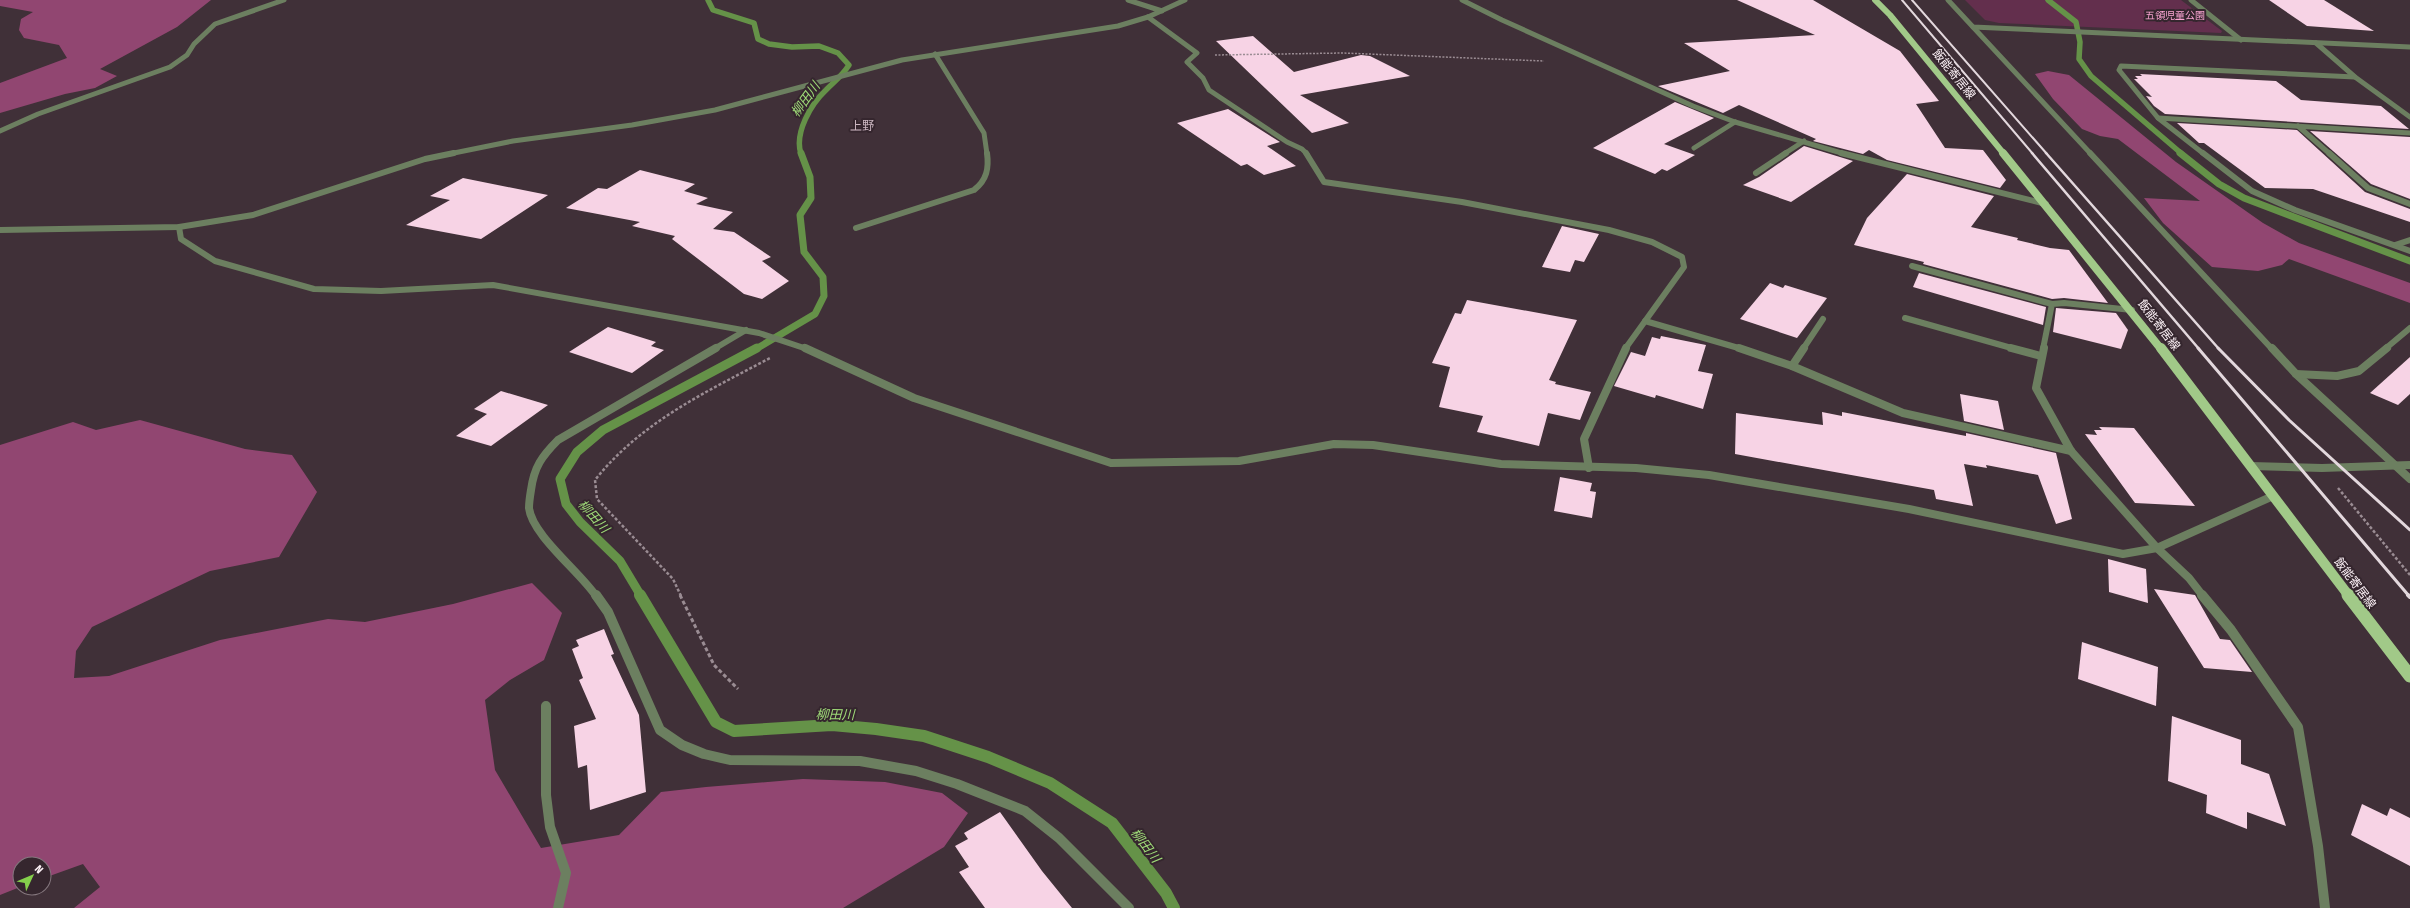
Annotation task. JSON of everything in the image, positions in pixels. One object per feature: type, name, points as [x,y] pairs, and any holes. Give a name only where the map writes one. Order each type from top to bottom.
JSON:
[{"type":"main road","name":"飯能寄居線","points":[[1875,0],[1890,15],[2132,310],[2410,676]]},
{"type":"street","points":[[0,131],[38,114],[170,67],[187,55],[194,44],[215,24],[284,0]]},
{"type":"street","points":[[1128,0],[1162,11]]},
{"type":"street","points":[[0,230],[179,227],[253,215],[425,159],[513,141],[632,125],[716,110],[865,69],[935,54],[1118,26],[1148,17],[1185,0]]},
{"type":"street","points":[[1462,0],[1482,12],[1543,37],[1666,94],[1736,122],[2046,204]]},
{"type":"street","points":[[1948,0],[2296,374],[2410,480]]},
{"type":"street","points":[[2191,0],[2242,40]]},
{"type":"street","points":[[1148,17],[1197,53],[1187,62],[1203,78],[1209,90],[1287,142],[1302,149],[1311,159],[1317,174],[1324,182],[1340,186],[1361,186],[1462,202],[1609,230],[1652,242],[1682,257],[1684,267],[1628,343],[1584,439],[1589,468]]},
{"type":"street","points":[[1973,27],[2410,47]]},
{"type":"street","points":[[2316,43],[2355,77],[2410,117]]},
{"type":"street","points":[[856,228],[974,190],[982,184],[989,167],[984,133],[935,54]]},
{"type":"street","points":[[2355,77],[2121,66],[2119,70],[2158,118],[2252,191],[2295,210],[2410,251]]},
{"type":"street","points":[[2158,118],[2410,133]]},
{"type":"street","points":[[1694,148],[1736,122]]},
{"type":"street","points":[[2298,126],[2368,188],[2410,204]]},
{"type":"street","points":[[1756,173],[1804,141]]},
{"type":"street","points":[[179,227],[180,240],[215,261],[314,289],[381,291],[492,285],[746,330],[797,344],[914,398],[1111,463],[1239,460],[1303,448],[1334,444],[1373,445],[1501,464],[1589,468],[1636,468],[1709,475],[1909,509],[2123,554],[2157,548],[2274,496]]},
{"type":"street","points":[[2395,245],[2410,240]]},
{"type":"street","points":[[1912,266],[2052,304],[2064,302],[2132,310]]},
{"type":"street","points":[[2052,304],[2036,388],[2071,452],[2157,548],[2189,578],[2231,630],[2298,727],[2318,846],[2325,908]]},
{"type":"street","points":[[1905,318],[2041,356]]},
{"type":"street","points":[[1792,366],[1823,319]]},
{"type":"street","points":[[1645,321],[1740,348],[1792,366],[1903,412],[2071,452]]},
{"type":"street","points":[[2296,374],[2337,376],[2359,370],[2410,328]]},
{"type":"street","points":[[746,330],[558,440],[541,457],[533,473],[529,509],[543,538],[588,584],[608,612],[660,730],[682,745],[704,754],[730,760],[760,762],[860,761],[916,771],[957,784],[1025,811],[1059,838],[1128,908]]},
{"type":"street","points":[[2251,466],[2322,468],[2410,465]]},
{"type":"street","points":[[546,706],[546,795],[550,827],[566,873],[558,908]]},
{"type":"path","points":[[1197,53],[1223,56],[1281,53],[1343,53],[1484,60],[1548,61]]},
{"type":"path","points":[[738,689],[714,664],[673,579],[597,499],[595,480],[606,464],[620,449],[654,423],[797,344]]},
{"type":"path","points":[[2322,468],[2378,538],[2410,575]]},
{"type":"green space","name":"五領児童公園","points":[[1965,0],[2181,0],[2222,31],[2221,33],[1999,23],[1985,20]]},
{"type":"shaded area","points":[[0,0],[211,0],[177,27],[100,69],[117,76],[95,88],[65,94],[0,113],[0,83],[67,58],[59,45],[24,38],[19,30],[21,19],[33,12],[0,6]]},
{"type":"shaded area","points":[[2048,71],[2069,75],[2176,162],[2263,223],[2299,243],[2410,283],[2410,303],[2289,259],[2282,265],[2258,271],[2212,267],[2163,223],[2144,198],[2200,201],[2118,139],[2100,136],[2082,129],[2053,99],[2035,74]]},
{"type":"shaded area","points":[[140,420],[245,449],[292,455],[317,492],[279,557],[210,571],[92,627],[76,651],[74,678],[109,676],[220,640],[328,619],[365,622],[453,604],[532,583],[562,613],[544,660],[510,680],[485,700],[495,770],[541,848],[619,835],[661,792],[803,779],[885,782],[942,793],[968,813],[944,847],[843,908],[74,908],[100,887],[83,864],[52,875],[52,856],[12,856],[12,890],[0,895],[0,445],[73,422],[96,430]]},
{"type":"building","points":[[1737,0],[1813,0],[1900,51],[1939,101],[1916,104],[1945,148],[1983,150],[2006,180],[2000,188],[1887,160],[1869,150],[1863,154],[1813,141],[1816,139],[1739,105],[1723,113],[1658,86],[1730,71],[1684,43],[1815,35]]},
{"type":"building","points":[[2269,0],[2324,0],[2374,31],[2307,26]]},
{"type":"building","points":[[1253,36],[1294,72],[1361,55],[1370,56],[1410,76],[1300,95],[1349,123],[1312,133],[1216,41]]},
{"type":"building","points":[[2140,74],[2276,81],[2301,100],[2381,106],[2409,129],[2165,114],[2154,106],[2146,96],[2152,97],[2134,79],[2138,79],[2135,76],[2142,76]]},
{"type":"building","points":[[1675,102],[1714,118],[1664,144],[1695,155],[1667,171],[1662,169],[1655,174],[1593,148]]},
{"type":"building","points":[[1228,109],[1280,142],[1267,146],[1296,166],[1264,175],[1247,164],[1241,166],[1177,123]]},
{"type":"building","points":[[2177,123],[2297,130],[2365,192],[2410,209],[2410,222],[2313,189],[2265,188],[2204,143],[2199,143]]},
{"type":"building","points":[[2310,131],[2410,137],[2410,199],[2371,184]]},
{"type":"building","points":[[1804,146],[1853,161],[1791,202],[1743,185],[1759,177]]},
{"type":"building","points":[[640,170],[695,184],[684,191],[708,198],[696,204],[733,212],[713,229],[734,232],[771,257],[762,261],[789,281],[762,299],[744,294],[672,239],[675,236],[632,226],[640,222],[566,208],[598,188],[607,189]]},
{"type":"building","points":[[1907,174],[1994,196],[1971,227],[2018,238],[2017,240],[2050,248],[2069,250],[2108,303],[2064,298],[2052,299],[1923,264],[1924,262],[1854,245],[1867,218]]},
{"type":"building","points":[[463,178],[548,195],[481,239],[406,225],[450,200],[430,196]]},
{"type":"building","points":[[1562,226],[1599,234],[1584,262],[1575,260],[1570,272],[1542,267]]},
{"type":"building","points":[[1919,273],[2046,307],[2043,325],[1913,287]]},
{"type":"building","points":[[1770,283],[1783,288],[1785,285],[1827,298],[1797,338],[1740,319]]},
{"type":"building","points":[[1467,300],[1577,320],[1549,380],[1556,382],[1555,384],[1591,392],[1580,420],[1548,413],[1539,446],[1477,432],[1483,416],[1439,407],[1450,367],[1432,363],[1455,313],[1461,314]]},
{"type":"building","points":[[2056,308],[2116,313],[2128,330],[2121,349],[2053,332]]},
{"type":"building","points":[[608,327],[656,342],[651,346],[664,350],[632,373],[569,352]]},
{"type":"building","points":[[1661,336],[1706,345],[1698,371],[1713,374],[1703,409],[1656,395],[1655,398],[1614,386],[1631,352],[1645,356],[1652,337],[1660,339]]},
{"type":"building","points":[[2410,357],[2410,394],[2398,405],[2370,393]]},
{"type":"building","points":[[501,391],[548,405],[491,446],[456,436],[487,414],[474,409]]},
{"type":"building","points":[[1960,394],[1998,401],[2004,430],[1964,421]]},
{"type":"building","points":[[1822,412],[1842,416],[1842,412],[1966,436],[1966,433],[2056,453],[2072,519],[2056,524],[2038,475],[1986,465],[1987,468],[1964,464],[1973,506],[1936,499],[1934,490],[1735,454],[1736,413],[1823,425]]},
{"type":"building","points":[[2099,427],[2134,428],[2195,506],[2135,503],[2085,434],[2097,435],[2094,430],[2102,430]]},
{"type":"building","points":[[1560,477],[1592,483],[1590,491],[1596,492],[1592,518],[1554,511]]},
{"type":"building","points":[[2108,559],[2146,569],[2148,603],[2109,592]]},
{"type":"building","points":[[2154,589],[2195,595],[2220,639],[2230,640],[2252,672],[2204,668]]},
{"type":"building","points":[[604,629],[614,654],[611,655],[639,715],[646,792],[590,810],[587,765],[578,768],[574,726],[596,719],[579,680],[583,678],[572,649],[579,646],[576,640]]},
{"type":"building","points":[[2082,642],[2158,667],[2156,706],[2078,679]]},
{"type":"building","points":[[2172,716],[2241,740],[2241,764],[2269,774],[2286,826],[2247,812],[2247,829],[2206,813],[2207,795],[2168,781]]},
{"type":"building","points":[[2362,804],[2387,816],[2390,808],[2410,818],[2410,866],[2351,835]]},
{"type":"building","points":[[1000,812],[1042,871],[1072,908],[985,908],[959,872],[969,867],[955,846],[968,839],[964,833]]},
{"type":"waterway","name":"柳田川","points":[[708,0],[713,10],[754,23],[758,39],[769,44],[792,47],[819,46],[838,53],[849,65],[820,96],[805,119],[800,137],[799,146],[801,154]]},
{"type":"waterway","points":[[2048,0],[2076,22],[2080,42],[2079,59],[2091,76],[2182,154]]},
{"type":"waterway","name":"柳田川","points":[[756,349],[815,314],[824,296],[823,277],[804,252],[800,215],[811,198],[810,177],[801,153]]},
{"type":"waterway","points":[[2180,153],[2219,184],[2244,198],[2410,261]]},
{"type":"waterway","name":"柳田川","points":[[641,596],[620,561],[580,522],[566,504],[560,479],[577,452],[603,430],[757,348]]},
{"type":"waterway","name":"柳田川","points":[[640,595],[716,722],[734,731],[832,725],[876,729],[924,736],[988,757],[1050,783],[1112,823],[1166,893],[1174,908]]},
{"type":"railway","points":[[1902,0],[2033,154]]},
{"type":"railway","points":[[1912,0],[2047,154]]},
{"type":"railway","points":[[2032,153],[2199,349]]},
{"type":"railway","points":[[2046,153],[2219,349]]},
{"type":"railway","points":[[2198,348],[2409,596]]},
{"type":"railway","points":[[2218,348],[2289,420],[2410,530]]},
{"type":"district","name":"上野","points":[[862,126]]}]
